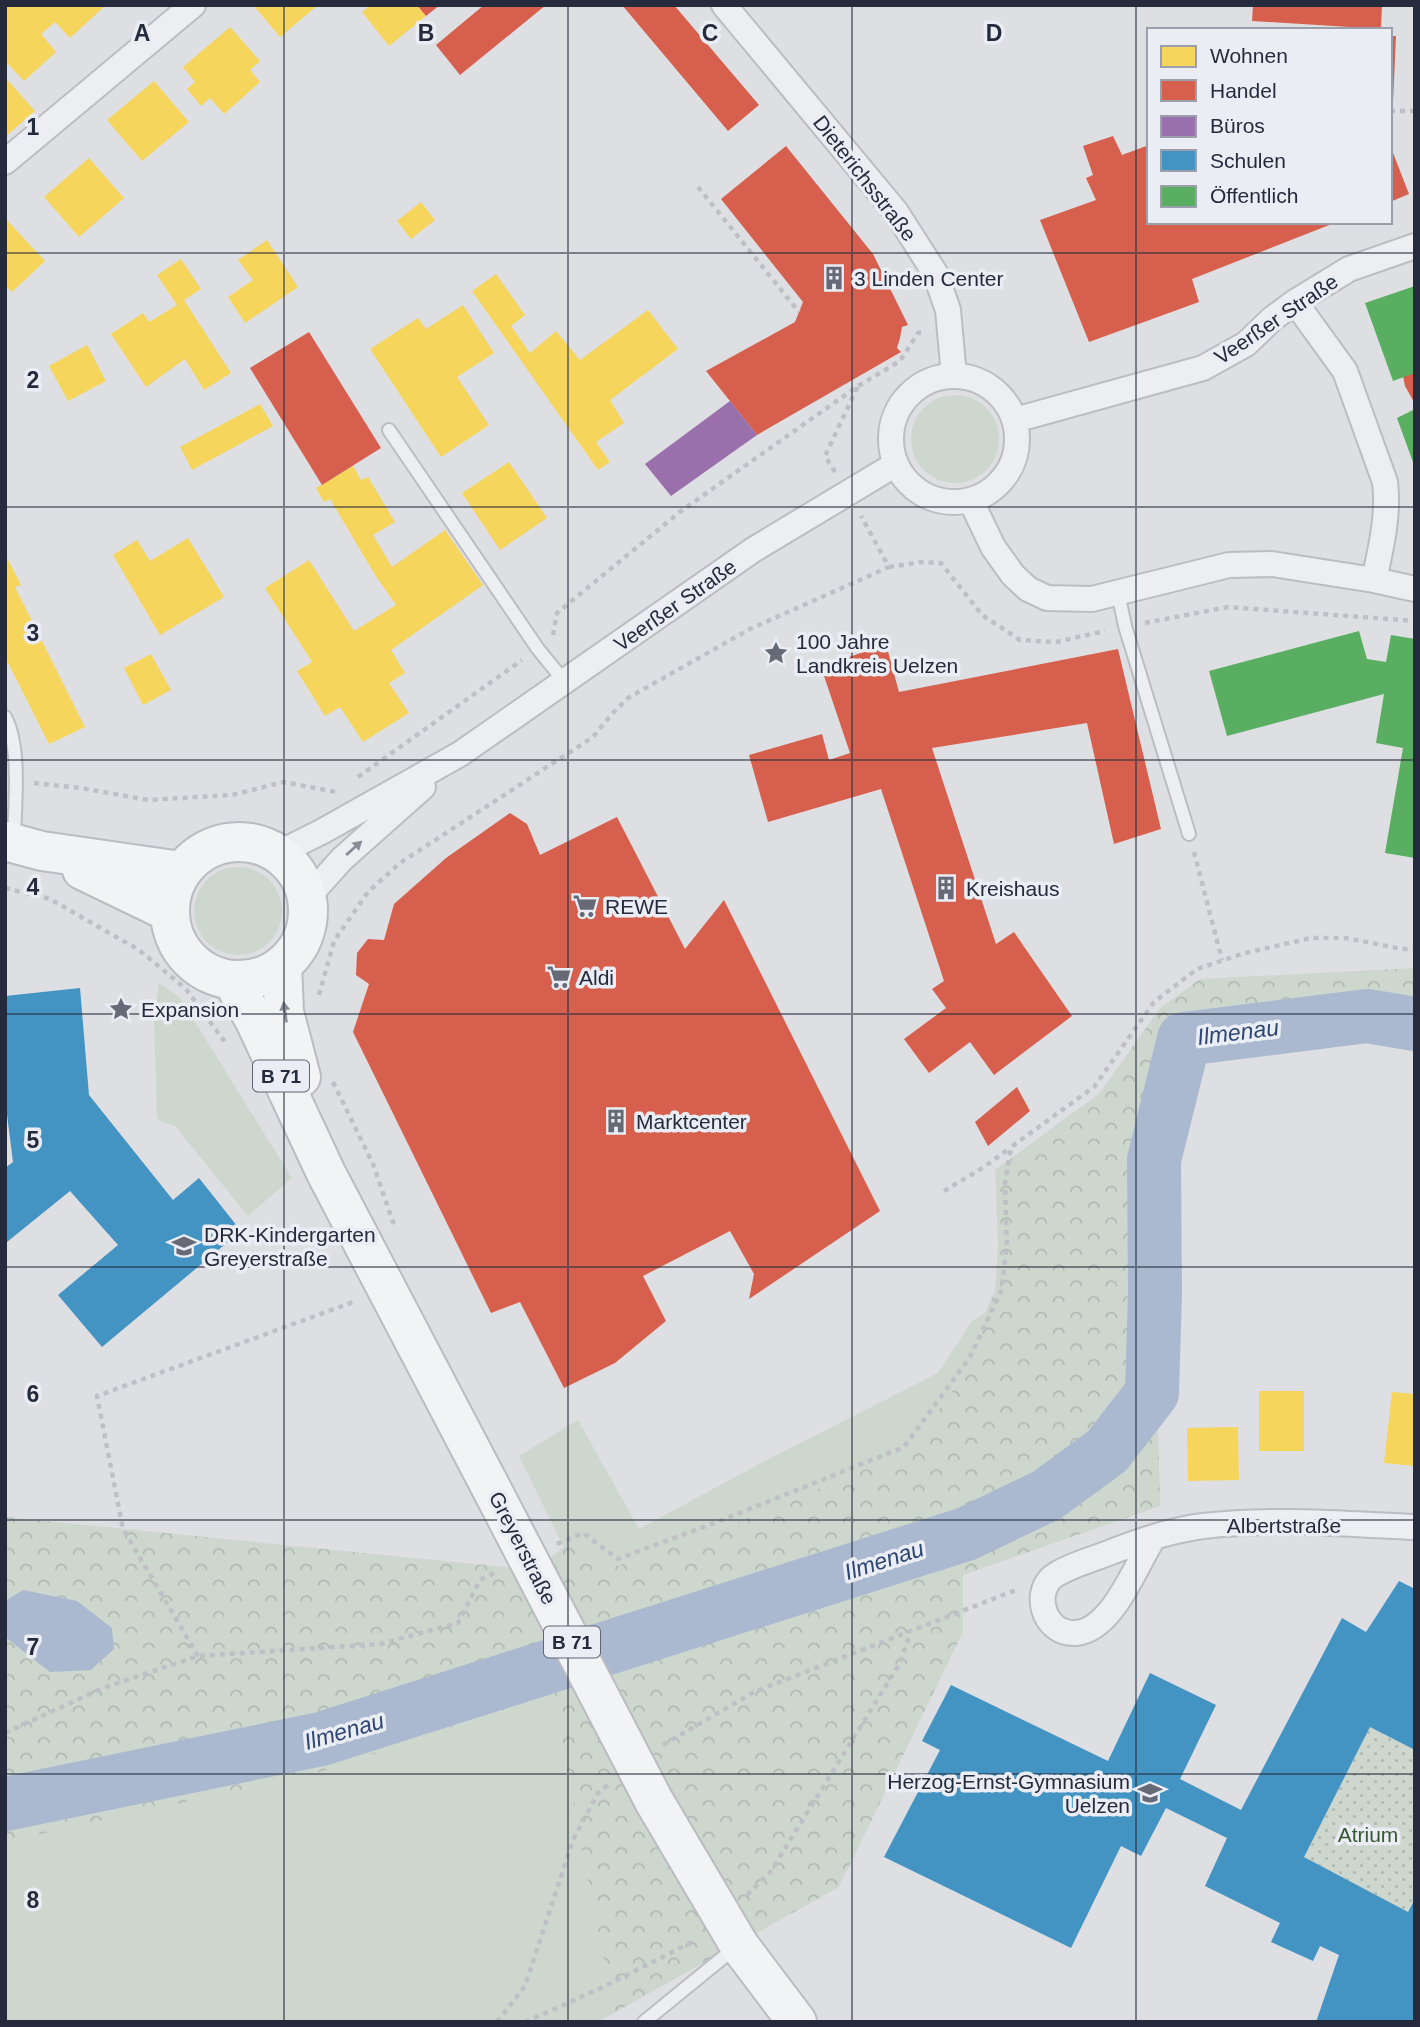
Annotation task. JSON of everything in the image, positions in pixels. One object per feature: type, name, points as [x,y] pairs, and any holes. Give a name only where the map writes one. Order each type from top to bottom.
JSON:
[{"type":"main road","points":[[245,841],[263,845],[279,853],[292,865],[302,880],[308,897],[309,916],[296,951],[282,965],[267,974],[250,979],[232,980],[212,975],[195,965],[177,941],[169,912],[172,891],[181,871],[209,848],[226,842],[245,841]]},
{"type":"main road","points":[[21,845],[127,865],[181,871]]},
{"type":"main road","points":[[21,845],[169,912]]},
{"type":"main road","name":"Greyerstraße","points":[[282,965],[284,1012],[326,1173]]},
{"type":"main road","name":"Greyerstraße","points":[[232,980],[255,1021],[326,1173],[654,1801],[732,1932],[797,2022]]},
{"type":"street","points":[[5,162],[193,5]]},
{"type":"street","name":"Dieterichsstraße","points":[[724,5],[896,212],[935,273],[948,310],[954,376]]},
{"type":"street","name":"Veerßer Straße","points":[[1015,420],[1203,368],[1246,344],[1295,302],[1349,269],[1415,246]]},
{"type":"street","points":[[1295,302],[1345,370],[1385,482],[1386,511],[1374,580]]},
{"type":"street","points":[[954,376],[977,381],[998,393],[1015,420],[1017,449],[1006,476],[996,487],[971,501],[953,503],[934,500],[918,492],[905,480],[895,464],[891,449],[894,418],[911,392],[924,383],[954,376]]},
{"type":"street","name":"Veerßer Straße","points":[[279,853],[460,754],[743,557],[895,464]]},
{"type":"street","points":[[971,501],[993,547],[1013,575],[1028,589],[1047,598],[1092,599],[1229,565],[1272,564],[1415,589]]},
{"type":"street","name":"Veerßer Straße","points":[[308,897],[342,859],[460,754]]},
{"type":"street","name":"Albertstraße","points":[[1054,1575],[1128,1545],[1200,1526],[1260,1522],[1415,1527]]},
{"type":"street","points":[[1054,1575],[1045,1588],[1044,1611],[1052,1625],[1065,1633],[1080,1632],[1098,1623],[1119,1600],[1154,1537]]},
{"type":"lane","points":[[389,430],[538,649],[564,681]]},
{"type":"lane","points":[[1118,593],[1125,626],[1189,834]]},
{"type":"lane","points":[[5,717],[11,729],[21,845]]},
{"type":"lane","points":[[644,2022],[732,1932]]},
{"type":"path","points":[[1392,111],[1415,111]]},
{"type":"path","points":[[698,187],[799,312]]},
{"type":"path","points":[[349,784],[538,649],[552,636],[557,613],[681,510],[858,386],[900,360],[918,333],[951,330]]},
{"type":"path","points":[[318,1001],[334,941],[368,892],[400,863],[593,737],[628,698],[750,629],[889,567],[825,456],[858,386]]},
{"type":"path","points":[[1184,616],[1228,607],[1415,621]]},
{"type":"path","points":[[16,781],[81,788],[148,800],[232,796],[284,782],[338,792]]},
{"type":"path","points":[[1189,834],[1222,960]]},
{"type":"path","points":[[5,888],[50,899],[139,950],[186,989],[218,1034]]},
{"type":"path","points":[[944,1191],[984,1167],[1094,1087],[1154,1002],[1197,970],[1245,953],[1311,938],[1346,938],[1415,949]]},
{"type":"path","points":[[331,1076],[373,1164],[396,1229]]},
{"type":"path","points":[[717,1522],[904,1447],[970,1357],[1001,1292],[1007,1245],[1005,1183],[1011,1147]]},
{"type":"path","points":[[198,1656],[123,1529],[97,1396],[388,1290]]},
{"type":"path","points":[[525,2022],[693,1943],[732,1932],[900,1662],[910,1632],[1054,1575]]},
{"type":"path","points":[[5,1733],[103,1689],[198,1656],[380,1644]]},
{"type":"green space","points":[[955,395],[980,402],[992,414],[999,439],[992,464],[980,476],[955,483],[930,476],[918,464],[911,439],[918,414],[930,402]]},
{"type":"green space","points":[[238,867],[255,871],[269,880],[278,894],[282,911],[278,928],[269,942],[255,951],[238,955],[221,951],[207,942],[198,928],[194,911],[198,894],[207,880],[221,871]]},
{"type":"green space","points":[[1415,968],[1415,1009],[1184,1039],[1154,1160],[1160,1506],[963,1575],[963,1632],[839,1887],[614,2013],[552,1694],[321,1772],[5,1842],[5,1517],[535,1570],[561,1549],[575,1543],[618,1566],[718,1530],[908,1452],[975,1360],[985,1313],[995,1290],[998,1246],[995,1170],[1100,1093],[1160,1008],[1200,979]]},
{"type":"green space","points":[[159,983],[180,998],[292,1178],[248,1216],[175,1126],[160,1121],[157,1117],[154,1017]]},
{"type":"green space","points":[[985,1313],[975,1360],[908,1452],[718,1530],[618,1566],[575,1543],[564,1548],[519,1456],[578,1420],[639,1529],[938,1373],[972,1321]]},
{"type":"green space","points":[[552,1694],[614,2013],[598,2022],[5,2022],[5,1842],[321,1772]]},
{"type":"green space","name":"Atrium","points":[[1370,1727],[1415,1750],[1415,1899],[1408,1912],[1304,1857]]},
{"type":"water","points":[[1415,1009],[1415,1042],[1367,1016]]},
{"type":"water","points":[[23,1590],[77,1601],[112,1628],[114,1649],[91,1670],[50,1672],[5,1637],[5,1601]]},
{"type":"building: Wohnen","points":[[5,5],[106,5],[70,38],[55,22],[41,34],[56,52],[24,81],[5,61]]},
{"type":"building: Wohnen","points":[[253,5],[318,5],[280,37]]},
{"type":"building: Wohnen","points":[[371,5],[417,5],[426,16],[389,46],[362,12]]},
{"type":"building: Wohnen","points":[[230,27],[260,61],[250,70],[260,82],[224,114],[210,98],[201,106],[187,89],[195,82],[183,67]]},
{"type":"building: Wohnen","points":[[5,77],[35,111],[5,137]]},
{"type":"building: Wohnen","points":[[154,81],[189,122],[142,161],[107,120]]},
{"type":"building: Wohnen","points":[[89,158],[124,198],[79,237],[44,197]]},
{"type":"building: Wohnen","points":[[421,202],[435,220],[411,239],[397,221]]},
{"type":"building: Wohnen","points":[[5,218],[45,261],[12,292],[5,285]]},
{"type":"building: Wohnen","points":[[267,240],[298,287],[245,323],[228,297],[253,280],[238,260]]},
{"type":"building: Wohnen","points":[[181,259],[201,289],[184,300],[231,373],[204,390],[185,359],[146,387],[111,334],[143,313],[149,322],[177,305],[157,275]]},
{"type":"building: Wohnen","points":[[496,274],[525,315],[511,326],[530,353],[556,331],[580,360],[648,310],[678,349],[610,400],[624,423],[596,442],[610,462],[598,470],[472,291]]},
{"type":"building: Wohnen","points":[[463,305],[494,353],[457,377],[489,425],[441,457],[370,349],[418,318],[426,329]]},
{"type":"building: Wohnen","points":[[87,345],[106,381],[68,401],[49,366]]},
{"type":"building: Wohnen","points":[[260,404],[273,426],[192,470],[180,447]]},
{"type":"building: Wohnen","points":[[509,462],[547,518],[500,550],[462,493]]},
{"type":"building: Wohnen","points":[[353,466],[361,480],[368,477],[395,522],[373,535],[392,567],[445,530],[483,585],[391,650],[405,673],[389,683],[409,713],[363,742],[340,707],[325,716],[297,671],[312,662],[265,588],[309,560],[354,631],[396,605],[330,499],[324,502],[316,488]]},
{"type":"building: Wohnen","points":[[188,538],[224,597],[160,635],[113,555],[137,540],[150,561]]},
{"type":"building: Wohnen","points":[[5,554],[21,585],[15,587],[85,727],[49,744],[5,657]]},
{"type":"building: Wohnen","points":[[151,654],[171,690],[143,705],[124,668]]},
{"type":"building: Wohnen","points":[[1259,1391],[1304,1391],[1304,1451],[1259,1451]]},
{"type":"building: Wohnen","points":[[1392,1392],[1415,1394],[1415,1466],[1384,1463]]},
{"type":"building: Wohnen","points":[[1238,1427],[1239,1480],[1188,1481],[1187,1428]]},
{"type":"building: Handel","points":[[417,5],[440,5],[426,16]]},
{"type":"building: Handel","points":[[484,5],[546,5],[460,75],[436,45]]},
{"type":"building: Handel","points":[[622,5],[674,5],[759,105],[728,131]]},
{"type":"building: Handel","points":[[1253,5],[1382,5],[1381,28],[1252,21]]},
{"type":"building: Handel","points":[[1392,36],[1396,36],[1393,102]]},
{"type":"building: Handel","points":[[1113,136],[1122,155],[1147,146],[1147,224],[1332,224],[1192,279],[1199,302],[1089,342],[1040,220],[1096,200],[1086,178],[1093,175],[1083,146]]},
{"type":"building: Handel","name":"3 Linden Center","points":[[786,146],[873,254],[908,325],[902,327],[897,348],[901,352],[757,435],[706,371],[795,322],[803,302],[721,199]]},
{"type":"building: Handel","points":[[1392,150],[1409,194],[1392,201]]},
{"type":"building: Handel","points":[[309,332],[381,448],[322,485],[250,368]]},
{"type":"building: Handel","points":[[1415,373],[1415,404],[1405,386],[1403,376]]},
{"type":"building: Handel","name":"Kreishaus","points":[[886,644],[899,692],[1118,649],[1161,829],[1114,844],[1087,723],[932,748],[996,944],[1014,932],[1072,1016],[994,1075],[970,1042],[929,1073],[904,1039],[946,1008],[932,989],[944,981],[881,789],[768,822],[749,755],[822,734],[829,760],[850,753],[821,667]]},
{"type":"building: Handel","name":"Marktcenter","points":[[510,813],[527,824],[540,855],[617,817],[685,949],[724,900],[880,1211],[749,1299],[754,1274],[730,1231],[643,1276],[666,1321],[615,1363],[564,1388],[520,1302],[491,1313],[353,1032],[369,984],[356,975],[357,953],[368,939],[384,940],[394,904],[446,858]]},
{"type":"building: Handel","points":[[1017,1087],[1030,1111],[988,1146],[975,1122]]},
{"type":"building: Büros","points":[[730,401],[757,435],[671,496],[645,464]]},
{"type":"building: Schulen","points":[[80,988],[89,1095],[173,1200],[199,1178],[241,1231],[102,1347],[58,1295],[118,1245],[70,1191],[7,1242],[5,1240],[5,1168],[13,1162],[5,1099],[5,996]]},
{"type":"building: Schulen","points":[[1399,1581],[1415,1589],[1415,1750],[1370,1727],[1304,1857],[1408,1912],[1415,1899],[1415,2015],[1412,2022],[1316,2022],[1339,1955],[1320,1946],[1313,1961],[1271,1942],[1280,1923],[1205,1886],[1227,1838],[1166,1808],[1141,1856],[1121,1846],[1071,1948],[884,1857],[940,1750],[922,1741],[951,1685],[1108,1761],[1150,1673],[1216,1705],[1180,1779],[1241,1810],[1342,1618],[1366,1632]]},
{"type":"building: Öffentlich","points":[[1415,286],[1415,373],[1393,381],[1365,303]]},
{"type":"building: Öffentlich","points":[[1415,409],[1415,465],[1414,465],[1397,418]]},
{"type":"building: Öffentlich","points":[[1359,631],[1367,659],[1386,662],[1391,635],[1415,639],[1415,858],[1385,853],[1403,748],[1376,743],[1384,694],[1227,736],[1209,671]]},
{"type":"waterway","name":"Ilmenau","points":[[5,1804],[321,1739],[966,1534],[1047,1495],[1107,1451],[1152,1393],[1155,1292],[1154,1160],[1184,1039],[1367,1016],[1415,1024]]},
{"type":"place","name":"3 Linden Center","points":[[834,278]]},
{"type":"place","name":"100 Jahre Landkreis Uelzen","points":[[776,653]]},
{"type":"place","name":"Kreishaus","points":[[946,888]]},
{"type":"place","name":"REWE","points":[[585,906]]},
{"type":"place","name":"Aldi","points":[[559,977]]},
{"type":"place","name":"Expansion","points":[[121,1009]]},
{"type":"place","name":"Marktcenter","points":[[616,1121]]},
{"type":"place","name":"DRK-Kindergarten Greyerstraße","points":[[184,1246]]},
{"type":"place","name":"Herzog-Ernst-Gymnasium Uelzen","points":[[1150,1793]]}]
